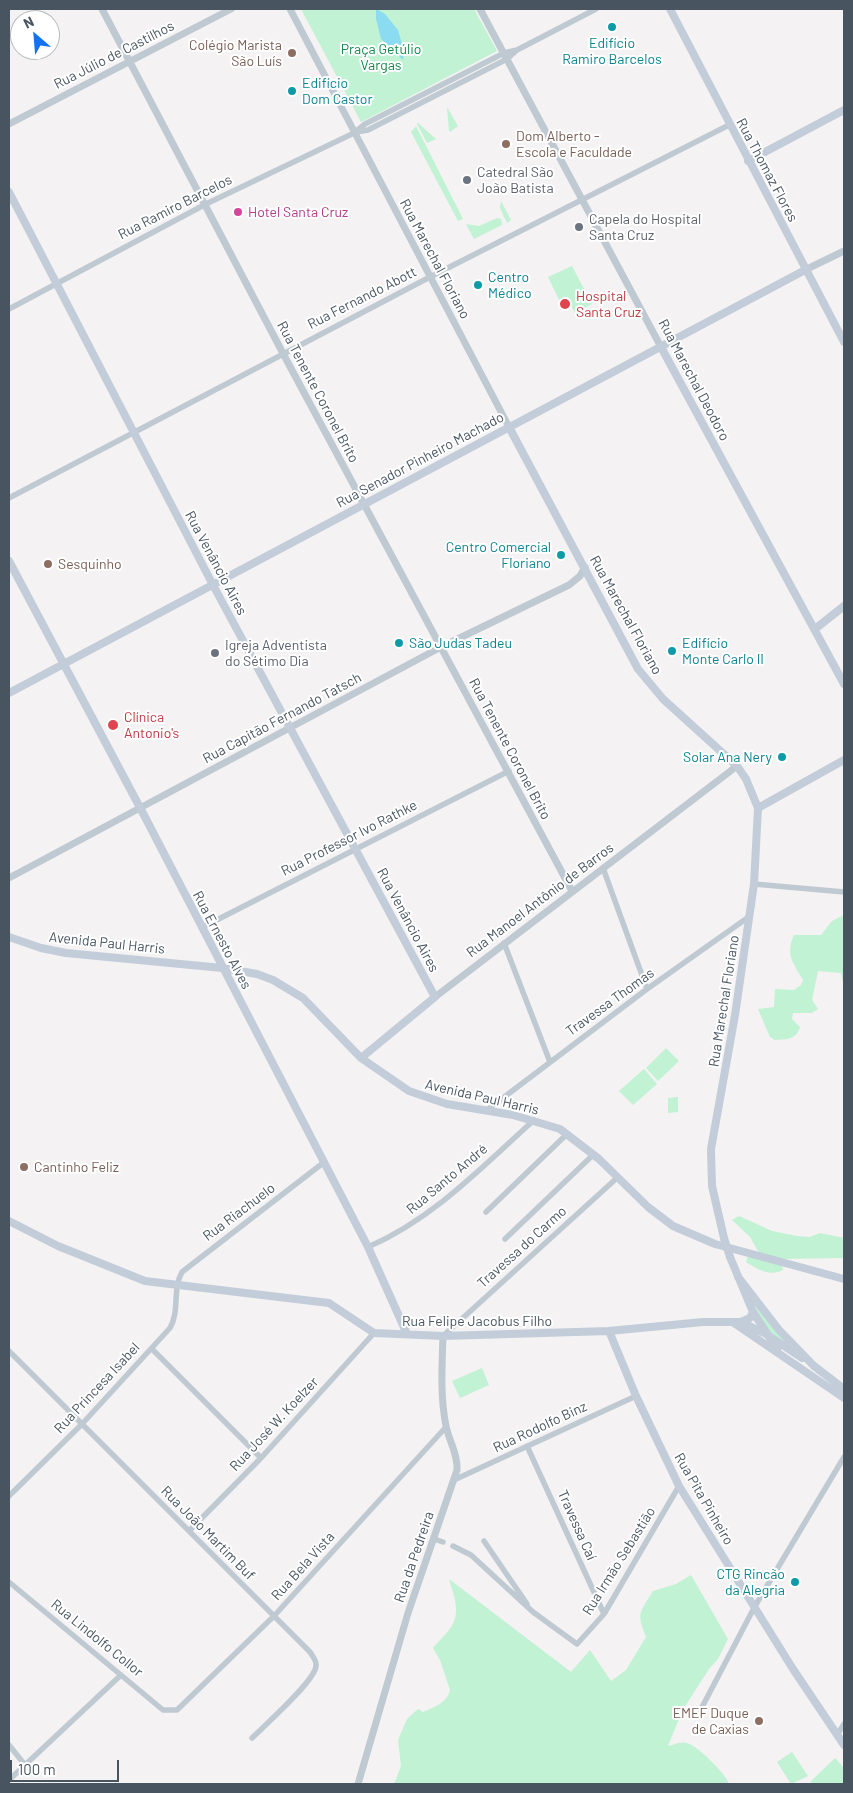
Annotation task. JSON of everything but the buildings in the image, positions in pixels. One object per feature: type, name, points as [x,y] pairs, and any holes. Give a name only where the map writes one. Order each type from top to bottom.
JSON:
[{"type":"main road","name":"Rua Thomaz Flores","points":[[670,9],[844,342]]},
{"type":"main road","points":[[748,160],[844,110]]},
{"type":"main road","name":"Rua Venâncio Aires","points":[[9,192],[133,434],[435,997]]},
{"type":"main road","name":"Rua Senador Pinheiro Machado","points":[[9,693],[807,269]]},
{"type":"main road","name":"Rua Marechal Deodoro","points":[[661,347],[844,684]]},
{"type":"main road","name":"Rua Marechal Floriano","points":[[509,427],[638,669],[649,684],[736,766],[746,779],[758,808],[754,884],[750,916],[711,1148],[712,1186],[721,1226],[738,1277],[753,1312],[766,1334],[782,1354]]},
{"type":"main road","name":"Rua Ernesto Alves","points":[[9,562],[140,808],[368,1248],[408,1334]]},
{"type":"main road","points":[[814,629],[844,606]]},
{"type":"main road","points":[[758,808],[844,760]]},
{"type":"main road","name":"Avenida Paul Harris","points":[[9,937],[41,948],[66,953],[222,968],[257,974],[286,986],[315,1008],[361,1058],[394,1082],[418,1096],[447,1104],[534,1120],[567,1134],[594,1154],[648,1207],[664,1220],[715,1244],[844,1279]]},
{"type":"main road","name":"Rua Manoel Antônio de Barros","points":[[361,1058],[435,997]]},
{"type":"main road","points":[[9,1221],[58,1246],[145,1281],[328,1303],[374,1333]]},
{"type":"main road","points":[[738,1277],[779,1330],[844,1398]]},
{"type":"main road","points":[[741,1322],[750,1318],[753,1312]]},
{"type":"main road","points":[[725,1320],[739,1325],[782,1354],[844,1389]]},
{"type":"main road","name":"Rua Felipe Jacobus Filho","points":[[374,1333],[442,1336],[609,1331],[725,1320],[741,1322],[766,1334],[814,1366]]},
{"type":"main road","name":"Rua Pita Pinheiro","points":[[609,1331],[636,1396],[679,1486],[793,1669],[844,1745]]},
{"type":"street","name":"Rua Tenente Coronel Brito","points":[[102,9],[283,352],[572,891]]},
{"type":"street","name":"Rua Júlio de Castilhos","points":[[9,124],[231,9]]},
{"type":"street","name":"Rua Marechal Floriano","points":[[290,9],[509,427]]},
{"type":"street","name":"Rua Marechal Deodoro","points":[[480,9],[661,347]]},
{"type":"street","name":"Rua Ramiro Barcelos","points":[[9,309],[206,204],[354,132],[368,130],[596,9]]},
{"type":"street","name":"Rua Fernando Abott","points":[[9,498],[133,434],[283,352],[729,125]]},
{"type":"street","name":"Rua Senador Pinheiro Machado","points":[[807,269],[844,251]]},
{"type":"street","name":"Rua Capitão Fernando Tatsch","points":[[9,878],[441,647],[569,584],[580,576],[585,567]]},
{"type":"street","name":"Rua Capitão Fernando Tatsch","points":[[569,584],[586,580],[593,583]]},
{"type":"street","name":"Rua Manoel Antônio de Barros","points":[[435,997],[504,942],[736,766]]},
{"type":"street","name":"Rua Professor Ivo Rathke","points":[[201,928],[356,847],[509,771]]},
{"type":"street","points":[[603,868],[647,989]]},
{"type":"street","points":[[754,884],[844,892]]},
{"type":"street","name":"Travessa Thomas","points":[[487,1110],[647,989],[750,916]]},
{"type":"street","points":[[504,942],[550,1062]]},
{"type":"street","name":"Rua Santo André","points":[[368,1248],[396,1235],[428,1215],[534,1120]]},
{"type":"street","points":[[486,1212],[567,1134]]},
{"type":"street","points":[[505,1239],[594,1154]]},
{"type":"street","name":"Rua Riachuelo","points":[[176,1285],[182,1272],[188,1266],[323,1163]]},
{"type":"street","name":"Travessa do Carmo","points":[[442,1336],[618,1177]]},
{"type":"street","name":"Rua Princesa Isabel","points":[[9,1496],[82,1424],[152,1349],[173,1322],[176,1285]]},
{"type":"street","name":"Rua José W. Koelzer","points":[[189,1531],[261,1458],[374,1333]]},
{"type":"street","name":"Rua da Pedreira","points":[[358,1784],[408,1613],[454,1480],[458,1462],[446,1427],[441,1384],[442,1336]]},
{"type":"street","points":[[152,1349],[261,1458]]},
{"type":"street","name":"Rua João Martim Buf","points":[[9,1351],[310,1652],[316,1666],[314,1673],[303,1687],[252,1738]]},
{"type":"street","name":"Rua Rodolfo Binz","points":[[454,1480],[636,1396]]},
{"type":"street","name":"Rua Bela Vista","points":[[170,1712],[184,1706],[274,1616],[446,1427]]},
{"type":"street","name":"Travessa Caí","points":[[527,1446],[604,1614]]},
{"type":"street","points":[[700,1711],[755,1606],[844,1456]]},
{"type":"street","name":"Rua Irmão Sebastião","points":[[532,1612],[574,1644],[580,1642],[604,1614],[679,1486]]},
{"type":"street","points":[[434,1539],[443,1542]]},
{"type":"street","points":[[484,1541],[532,1612]]},
{"type":"street","points":[[453,1546],[471,1555],[532,1612]]},
{"type":"street","name":"Rua Lindolfo Collor","points":[[9,1582],[163,1710],[170,1712]]},
{"type":"street","points":[[9,1780],[122,1675]]},
{"type":"street","points":[[837,1735],[844,1724]]},
{"type":"street","points":[[9,1745],[25,1765]]},
{"type":"green space","name":"Praça Getúlio Vargas","points":[[301,9],[474,9],[497,51],[361,122]]},
{"type":"green space","points":[[447,107],[458,126],[450,132],[449,131]]},
{"type":"green space","points":[[418,123],[436,139],[427,143]]},
{"type":"green space","points":[[416,126],[463,219],[458,221],[411,132]]},
{"type":"green space","points":[[501,201],[511,220],[507,223],[500,208]]},
{"type":"green space","points":[[497,218],[501,219],[502,225],[474,239],[466,224],[479,226]]},
{"type":"green space","points":[[572,266],[592,304],[575,313],[569,302],[562,306],[548,277]]},
{"type":"green space","points":[[844,915],[844,987],[841,973],[818,971],[812,1000],[818,1009],[812,1013],[793,1013],[792,1019],[800,1027],[796,1034],[790,1038],[775,1040],[770,1037],[758,1009],[774,1007],[775,989],[794,990],[801,985],[803,980],[793,963],[790,953],[794,935],[821,935],[832,921]]},
{"type":"green space","points":[[666,1048],[679,1061],[658,1081],[646,1068]]},
{"type":"green space","points":[[644,1069],[657,1084],[633,1105],[619,1091]]},
{"type":"green space","points":[[678,1097],[678,1112],[668,1113],[668,1098]]},
{"type":"green space","points":[[739,1216],[772,1231],[810,1237],[820,1233],[844,1238],[844,1258],[780,1259],[783,1270],[773,1273],[759,1269],[746,1262],[748,1256],[759,1253],[750,1237],[732,1220]]},
{"type":"green space","points":[[750,1302],[754,1302],[794,1349],[768,1331]]},
{"type":"green space","points":[[482,1368],[489,1385],[460,1398],[452,1381]]},
{"type":"green space","points":[[691,1575],[728,1639],[718,1659],[709,1669],[682,1711],[668,1746],[682,1742],[692,1745],[704,1754],[729,1784],[394,1784],[401,1766],[398,1740],[407,1719],[418,1709],[423,1712],[440,1704],[450,1690],[440,1660],[433,1648],[449,1630],[455,1618],[456,1605],[449,1579],[571,1672],[590,1650],[611,1681],[626,1670],[646,1637],[640,1617],[653,1591],[676,1584]]},
{"type":"green space","points":[[792,1752],[808,1776],[791,1784],[777,1762]]},
{"type":"green space","points":[[835,1758],[844,1768],[844,1784],[815,1784],[810,1782]]},
{"type":"water","points":[[376,9],[385,14],[398,30],[404,51],[403,60],[381,39],[376,19]]},
{"type":"place","name":"Edifício Ramiro Barcelos","points":[[612,27]]},
{"type":"place","name":"Colégio Marista São Luís","points":[[292,53]]},
{"type":"place","name":"Edifício Dom Castor","points":[[292,91]]},
{"type":"place","name":"Dom Alberto - Escola e Faculdade","points":[[506,144]]},
{"type":"place","name":"Catedral São João Batista","points":[[467,180]]},
{"type":"place","name":"Hotel Santa Cruz","points":[[238,212]]},
{"type":"place","name":"Capela do Hospital Santa Cruz","points":[[579,227]]},
{"type":"place","name":"Centro Médico","points":[[478,285]]},
{"type":"place","name":"Hospital Santa Cruz","points":[[565,304]]},
{"type":"place","name":"Centro Comercial Floriano","points":[[561,555]]},
{"type":"place","name":"Sesquinho","points":[[48,564]]},
{"type":"place","name":"São Judas Tadeu","points":[[399,643]]},
{"type":"place","name":"Edifício Monte Carlo II","points":[[672,651]]},
{"type":"place","name":"Igreja Adventista do Sétimo Dia","points":[[215,653]]},
{"type":"place","name":"Clínica Antonio's","points":[[113,725]]},
{"type":"place","name":"Solar Ana Nery","points":[[782,757]]},
{"type":"place","name":"Cantinho Feliz","points":[[24,1167]]},
{"type":"place","name":"CTG Rincão da Alegria","points":[[795,1582]]},
{"type":"place","name":"EMEF Duque de Caxias","points":[[759,1721]]}]
